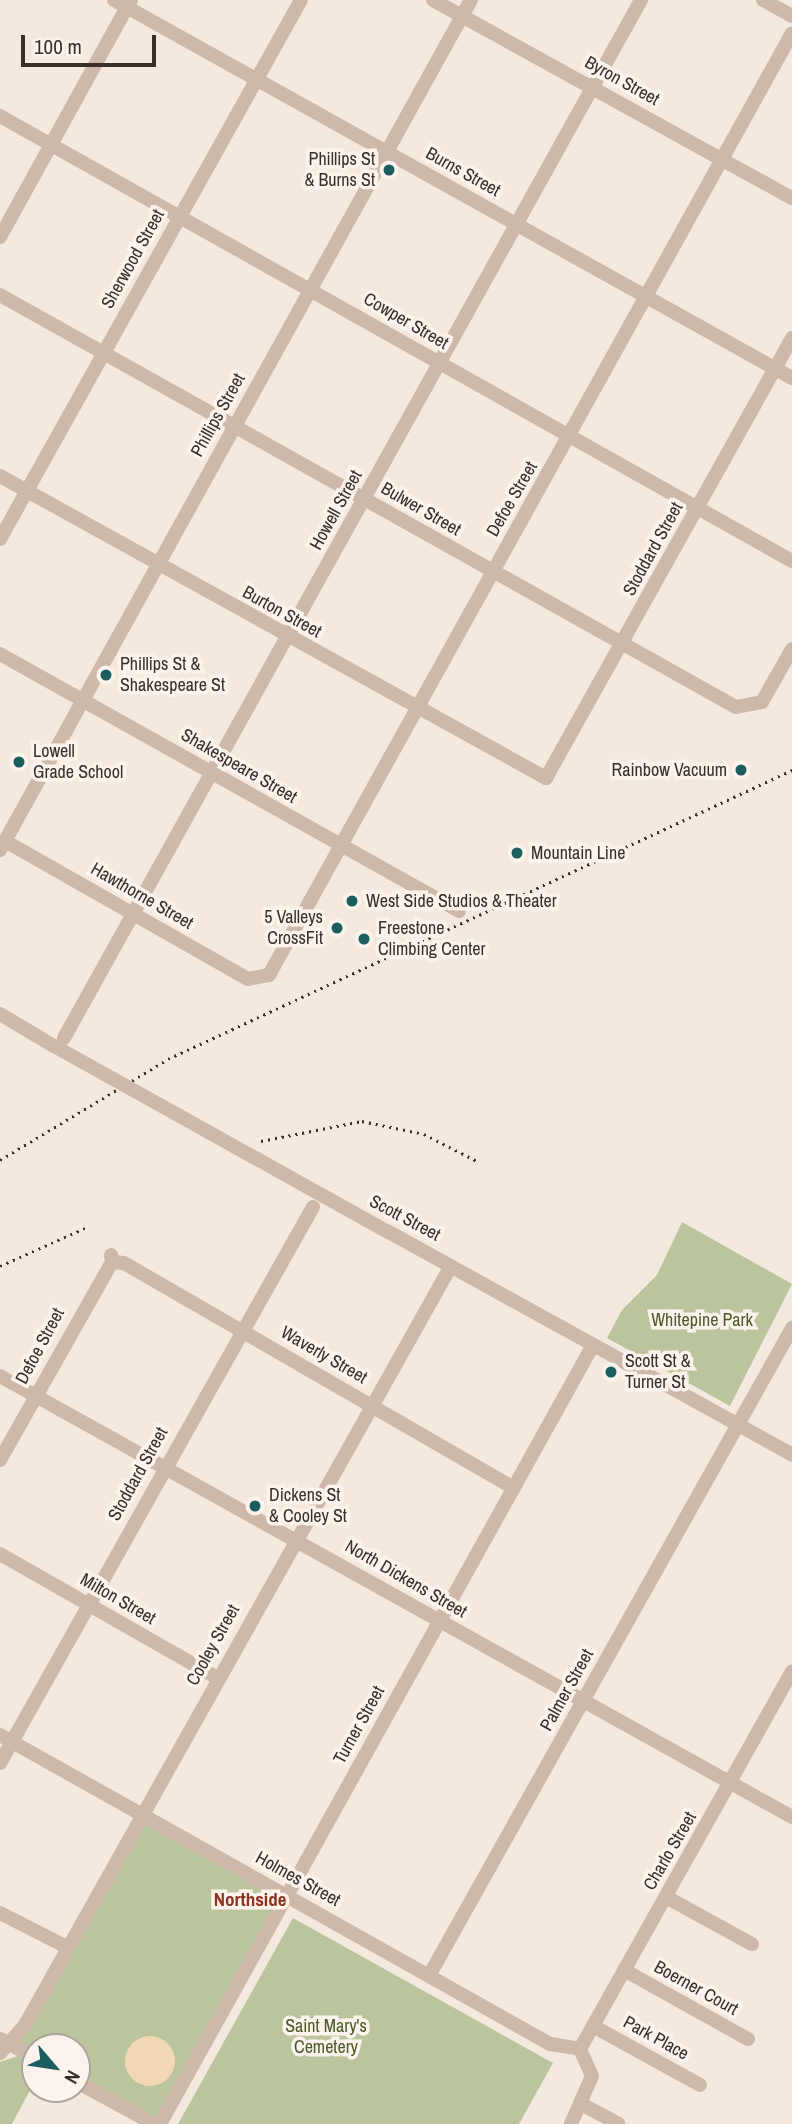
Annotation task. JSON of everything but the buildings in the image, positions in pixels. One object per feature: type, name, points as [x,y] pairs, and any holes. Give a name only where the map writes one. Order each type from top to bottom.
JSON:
[{"type":"street","name":"Sherwood Street","points":[[0,538],[301,0]]},
{"type":"street","name":"Byron Street","points":[[433,0],[792,198]]},
{"type":"street","name":"Phillips Street","points":[[3,846],[232,425],[471,0]]},
{"type":"street","name":"Howell Street","points":[[59,1042],[641,0]]},
{"type":"street","points":[[762,0],[792,16]]},
{"type":"street","name":"Burns Street","points":[[124,2],[256,79],[792,378]]},
{"type":"street","points":[[0,237],[124,2]]},
{"type":"street","name":"Defoe Street","points":[[261,980],[342,846],[792,33]]},
{"type":"street","name":"Cowper Street","points":[[0,116],[571,434],[792,561]]},
{"type":"street","name":"Bulwer Street","points":[[0,295],[736,707],[752,708],[792,649]]},
{"type":"street","name":"Stoddard Street","points":[[546,778],[792,338]]},
{"type":"street","name":"Burton Street","points":[[0,476],[416,709],[546,778]]},
{"type":"street","name":"Shakespeare Street","points":[[0,654],[459,911]]},
{"type":"street","name":"Hawthorne Street","points":[[3,846],[133,913],[247,979],[261,980]]},
{"type":"street","name":"Scott Street","points":[[0,1014],[59,1042],[387,1231],[792,1455]]},
{"type":"street","name":"Stoddard Street","points":[[0,1763],[6,1738],[88,1604],[313,1207]]},
{"type":"street","name":"Defoe Street","points":[[0,1460],[111,1258]]},
{"type":"street","name":"Waverly Street","points":[[111,1258],[242,1329],[513,1488]]},
{"type":"street","name":"Cooley Street","points":[[4,2046],[67,1947],[451,1266]]},
{"type":"street","points":[[738,1425],[792,1328]]},
{"type":"street","name":"Turner Street","points":[[160,2124],[593,1345]]},
{"type":"street","name":"North Dickens Street","points":[[0,1376],[792,1817]]},
{"type":"street","name":"Palmer Street","points":[[430,1974],[738,1425]]},
{"type":"street","name":"Milton Street","points":[[0,1554],[217,1678]]},
{"type":"street","name":"Charlo Street","points":[[580,2049],[792,1671]]},
{"type":"street","name":"Holmes Street","points":[[6,1738],[430,1974],[550,2044],[580,2049]]},
{"type":"street","points":[[666,1897],[752,1944]]},
{"type":"street","points":[[0,1913],[67,1947]]},
{"type":"street","name":"Boerner Court","points":[[624,1970],[748,2039]]},
{"type":"street","name":"Park Place","points":[[593,2026],[700,2085]]},
{"type":"street","points":[[4,2046],[21,2053]]},
{"type":"street","points":[[571,2124],[583,2105],[592,2076],[580,2049]]},
{"type":"street","points":[[91,2089],[154,2124]]},
{"type":"street","points":[[583,2105],[618,2124]]},
{"type":"green space","name":"Whitepine Park","points":[[682,1222],[792,1284],[730,1406],[607,1338],[622,1310],[657,1275]]},
{"type":"green space","points":[[141,1814],[287,1895],[160,2124],[91,2089],[91,2033],[21,2033],[21,2044],[16,2039]]},
{"type":"green space","name":"Saint Mary's Cemetery","points":[[293,1918],[553,2063],[519,2124],[178,2124]]},
{"type":"green space","points":[[18,2056],[21,2058],[21,2103],[23,2103],[12,2124],[0,2124],[0,2062]]},
{"type":"sand","points":[[150,2036],[168,2043],[175,2061],[168,2079],[150,2086],[132,2079],[125,2061],[132,2043]]},
{"type":"railway","points":[[0,1160],[168,1059],[792,770]]},
{"type":"railway","points":[[261,1141],[362,1121],[424,1134],[479,1162]]},
{"type":"railway","points":[[0,1266],[85,1228]]},
{"type":"place","name":"Phillips St & Burns St","points":[[389,170]]},
{"type":"place","name":"Phillips St & Shakespeare St","points":[[106,675]]},
{"type":"place","name":"Lowell Grade School","points":[[19,762]]},
{"type":"place","name":"Rainbow Vacuum","points":[[741,770]]},
{"type":"place","name":"Mountain Line","points":[[517,853]]},
{"type":"place","name":"West Side Studios & Theater","points":[[352,901]]},
{"type":"place","name":"5 Valleys CrossFit","points":[[337,928]]},
{"type":"place","name":"Freestone Climbing Center","points":[[364,939]]},
{"type":"place","name":"Scott St & Turner St","points":[[611,1372]]},
{"type":"place","name":"Dickens St & Cooley St","points":[[255,1506]]},
{"type":"district","name":"Northside","points":[[250,1900]]}]
